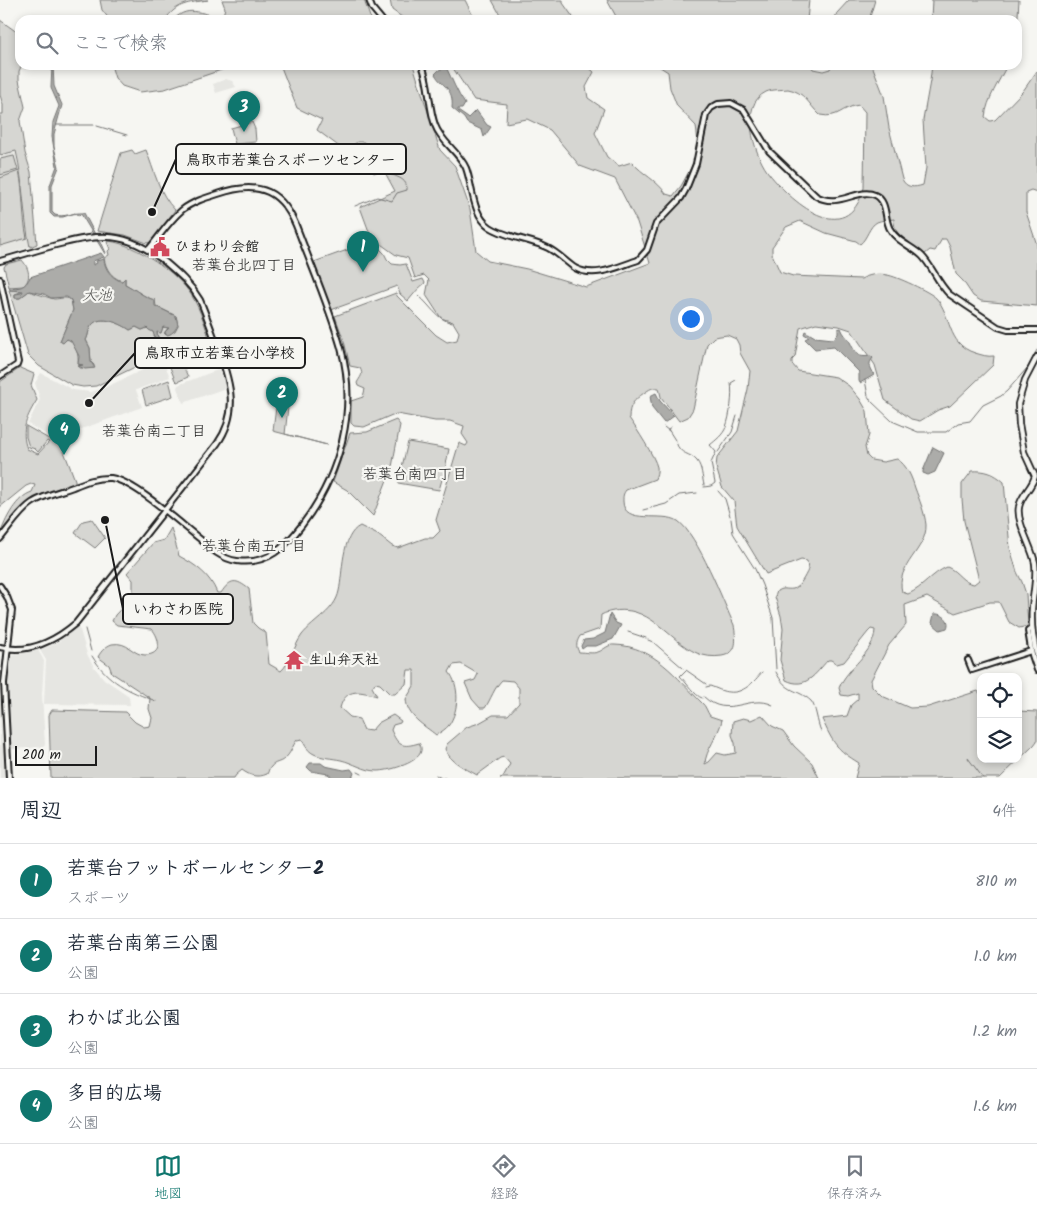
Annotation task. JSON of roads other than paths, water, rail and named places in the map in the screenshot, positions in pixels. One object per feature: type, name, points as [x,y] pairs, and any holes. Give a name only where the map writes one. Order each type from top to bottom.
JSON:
[{"type":"main road","points":[[1037,357],[1025,380],[1018,404],[1024,452],[1035,476],[1022,499],[1019,509],[1020,520],[1035,560],[1036,568],[1037,584],[1032,608],[1032,628],[1037,655]]},
{"type":"street","points":[[369,0],[378,15]]},
{"type":"street","points":[[424,70],[428,80],[435,123],[444,140],[461,159],[466,168],[479,214],[485,223],[496,230],[547,248],[580,270],[595,273],[638,260],[643,256],[656,224],[681,198],[686,189],[696,164],[706,115],[711,108],[718,104],[731,103],[744,110],[769,151],[816,196],[822,200],[833,201],[868,193],[876,195],[884,204],[888,227],[901,242],[923,257],[942,287],[949,294],[998,327],[1008,330],[1037,330]]},
{"type":"street","points":[[0,539],[22,512],[37,500],[94,479],[112,478],[125,482],[209,548],[224,557],[253,562],[265,559],[282,548],[290,540],[311,512],[329,483],[345,429],[347,412],[346,377],[341,349],[294,220],[285,204],[273,195],[260,189],[242,187],[229,190],[191,204],[180,212],[148,250]]},
{"type":"street","points":[[0,261],[78,239],[98,236],[121,238],[148,250],[182,275],[195,290],[226,371],[231,392],[230,410],[223,435],[71,627],[51,640],[32,648],[0,648]]},
{"type":"street","points":[[0,279],[18,362],[17,366],[0,376]]},
{"type":"street","points":[[0,586],[6,594],[12,610],[4,699],[9,778]]},
{"type":"street","points":[[1032,628],[1028,631],[1031,651],[1037,670]]},
{"type":"street","points":[[968,660],[972,670],[1031,651]]},
{"type":"water","points":[[53,70],[54,86],[62,105],[54,134],[54,147],[59,167],[52,185],[52,212],[58,216],[71,214],[63,217],[54,217],[50,213],[50,185],[57,166],[52,137],[53,122],[59,106],[51,88]]},
{"type":"water","points":[[439,70],[447,70],[465,104],[458,111],[468,118],[476,110],[487,125],[491,127],[484,137],[482,130],[467,123],[452,108],[449,91],[435,74]]},
{"type":"water","points":[[76,213],[84,213],[99,242],[102,244],[105,254],[81,214],[79,216]]},
{"type":"water","name":"大池","points":[[101,253],[104,257],[93,261],[93,265],[97,263],[96,261],[104,259],[107,269],[113,277],[120,281],[125,278],[125,284],[155,300],[155,306],[176,316],[178,325],[168,335],[165,332],[169,328],[163,327],[161,333],[157,332],[158,340],[156,340],[153,332],[147,328],[142,330],[136,327],[130,330],[111,321],[100,320],[92,325],[86,340],[90,348],[91,362],[95,368],[85,369],[78,366],[83,365],[78,364],[79,356],[71,341],[67,339],[63,343],[60,341],[73,310],[71,300],[67,297],[51,298],[44,294],[29,291],[20,298],[15,298],[15,294],[22,293],[23,291],[10,290],[9,287],[16,288],[22,286],[30,277]]},
{"type":"water","points":[[841,328],[859,356],[871,356],[873,358],[870,364],[874,375],[860,383],[859,372],[834,347],[815,349],[805,339],[809,337],[804,334],[805,331],[815,337],[833,339],[838,334],[838,329]]},
{"type":"water","points":[[656,393],[660,401],[674,416],[664,423],[652,408],[650,396]]},
{"type":"water","points":[[933,447],[944,453],[935,472],[928,475],[923,473],[923,471]]},
{"type":"water","points":[[610,614],[616,623],[621,625],[613,639],[596,646],[586,646],[582,649],[581,646],[584,640],[593,639],[605,633]]},
{"type":"water","points":[[934,614],[940,615],[947,620],[947,628],[940,630],[932,623]]},
{"type":"water","points":[[310,763],[321,763],[325,766],[344,770],[351,769],[354,773],[352,778],[333,778],[328,774],[311,771],[307,767]]},
{"type":"waterway","points":[[57,125],[94,125]]},
{"type":"waterway","points":[[97,126],[127,135]]},
{"type":"waterway","points":[[355,206],[377,197],[392,201],[397,193],[407,190],[406,185],[401,179],[378,171],[374,173]]},
{"type":"waterway","points":[[419,296],[438,315],[452,323]]},
{"type":"waterway","points":[[865,380],[868,396],[871,401],[892,421],[918,432],[946,432],[958,423],[970,421],[983,405],[1007,391],[1028,367],[1037,350]]},
{"type":"waterway","points":[[704,487],[715,483],[711,463],[716,452],[710,445],[725,430],[731,405],[731,383],[736,380]]},
{"type":"waterway","points":[[718,452],[732,432],[737,416]]},
{"type":"waterway","points":[[664,427],[669,431]]},
{"type":"waterway","points":[[671,427],[668,429],[675,440]]},
{"type":"waterway","points":[[676,442],[680,450],[699,463],[704,485]]},
{"type":"waterway","points":[[718,491],[725,499],[730,516]]},
{"type":"waterway","points":[[643,510],[666,504],[679,495],[697,493]]},
{"type":"waterway","points":[[731,519],[733,533],[738,541]]},
{"type":"waterway","points":[[739,544],[755,569],[773,618],[776,669]]},
{"type":"waterway","points":[[85,629],[91,651]]},
{"type":"waterway","points":[[628,632],[646,638]]},
{"type":"waterway","points":[[648,640],[653,642],[683,668]]},
{"type":"waterway","points":[[1034,653],[1037,664]]},
{"type":"waterway","points":[[92,656],[112,679],[128,689],[156,701]]},
{"type":"waterway","points":[[702,698],[680,676],[686,670],[706,684]]},
{"type":"waterway","points":[[706,687],[710,686],[727,692],[739,691],[752,683],[762,672]]},
{"type":"waterway","points":[[776,672],[784,684],[811,701],[821,731]]},
{"type":"waterway","points":[[704,697],[722,706],[756,702],[773,705]]},
{"type":"waterway","points":[[968,758],[983,778]]},
{"type":"waterway","points":[[358,772],[362,774]]},
{"type":"waterway","points":[[436,775],[441,778]]},
{"type":"place","name":"わかば北公園","points":[[244,132]]},
{"type":"place","name":"鳥取市若葉台スポーツセンター","points":[[152,212]]},
{"type":"place","name":"ひまわり会館","points":[[160,247]]},
{"type":"place","name":"若葉台フットボールセンター2","points":[[363,272]]},
{"type":"place","name":"鳥取市立若葉台小学校","points":[[89,403]]},
{"type":"place","name":"若葉台南第三公園","points":[[282,418]]},
{"type":"place","name":"多目的広場","points":[[64,455]]},
{"type":"place","name":"いわさわ医院","points":[[105,520]]},
{"type":"place","name":"生山弁天社","points":[[294,660]]},
{"type":"district","name":"若葉台北四丁目","points":[[244,266]]},
{"type":"district","name":"若葉台南二丁目","points":[[154,432]]},
{"type":"district","name":"若葉台南四丁目","points":[[415,475]]},
{"type":"district","name":"若葉台南五丁目","points":[[254,547]]}]
